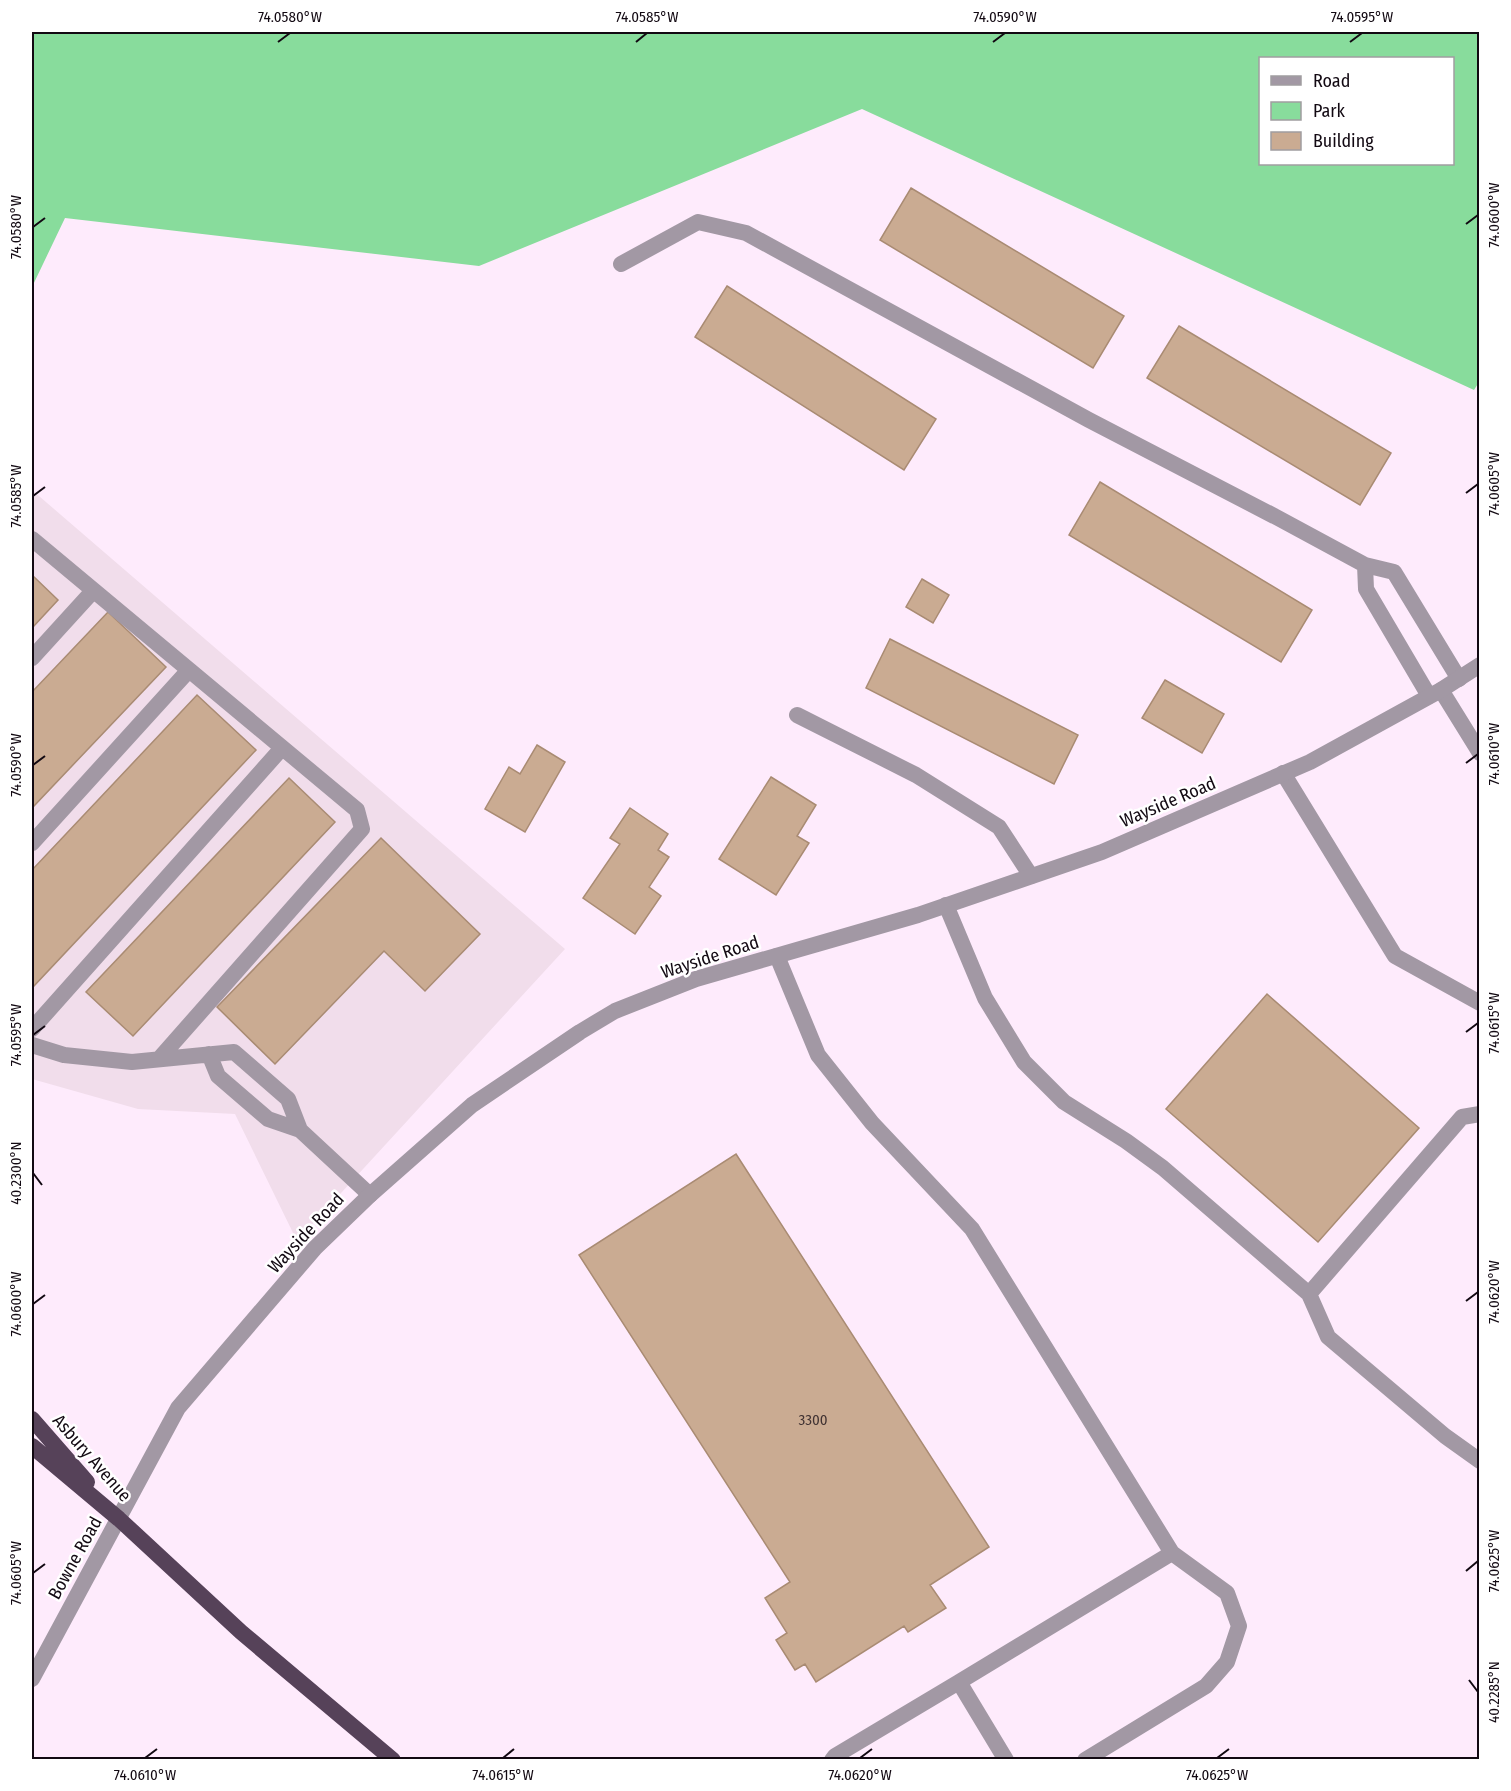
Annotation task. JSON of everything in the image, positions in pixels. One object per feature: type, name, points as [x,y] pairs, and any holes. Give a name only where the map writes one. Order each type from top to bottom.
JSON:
[{"type":"highway","name":"Asbury Avenue","points":[[32,1419],[119,1519]]},
{"type":"highway","name":"Asbury Avenue","points":[[32,1446],[119,1519]]},
{"type":"highway","points":[[119,1519],[241,1632],[393,1760]]},
{"type":"street","points":[[621,264],[698,222],[746,233],[1079,415],[1365,565],[1394,572],[1458,679]]},
{"type":"street","points":[[32,540],[357,810],[362,829],[159,1059]]},
{"type":"street","points":[[1365,565],[1366,589],[1435,693],[1479,753]]},
{"type":"street","points":[[32,658],[93,591]]},
{"type":"street","name":"Wayside Road","points":[[119,1519],[178,1408],[315,1248],[370,1195],[472,1105],[598,1021],[615,1011],[696,979],[946,906],[1102,852],[1310,762],[1435,693],[1479,665]]},
{"type":"street","points":[[32,843],[189,670]]},
{"type":"street","points":[[797,716],[916,775],[999,827],[1031,876]]},
{"type":"street","points":[[32,1029],[282,748]]},
{"type":"street","points":[[1283,773],[1395,956],[1479,1003]]},
{"type":"street","points":[[946,906],[986,998],[1024,1062],[1064,1102],[1126,1141],[1163,1168],[1308,1294],[1328,1337],[1445,1436],[1479,1461]]},
{"type":"street","points":[[777,956],[818,1055],[872,1123],[972,1229],[1173,1553],[1227,1593],[1239,1626],[1227,1662],[1206,1686],[1085,1760]]},
{"type":"street","points":[[32,1045],[64,1055],[132,1062],[234,1052],[288,1099],[300,1130]]},
{"type":"street","points":[[209,1054],[218,1076],[268,1119],[300,1130],[370,1195]]},
{"type":"street","points":[[1308,1294],[1462,1117],[1479,1114]]},
{"type":"street","name":"Bowne Road","points":[[32,1679],[119,1519]]},
{"type":"street","points":[[832,1760],[835,1756],[1173,1553]]},
{"type":"street","points":[[959,1682],[1006,1760]]},
{"type":"shaded area","points":[[32,490],[565,949],[297,1241],[235,1114],[138,1109],[32,1079]]},
{"type":"green space","points":[[32,32],[1479,32],[1479,382],[1474,390],[862,109],[479,266],[65,218],[32,287]]},
{"type":"building","points":[[911,188],[1124,316],[1093,368],[880,240]]},
{"type":"building","points":[[727,286],[936,419],[904,470],[695,337]]},
{"type":"building","points":[[1179,326],[1391,453],[1360,505],[1147,378]]},
{"type":"building","points":[[1100,482],[1312,610],[1281,662],[1069,535]]},
{"type":"building","points":[[32,575],[58,600],[32,628]]},
{"type":"building","points":[[922,579],[949,595],[933,623],[906,607]]},
{"type":"building","points":[[108,612],[166,667],[32,808],[32,692]]},
{"type":"building","points":[[890,639],[1078,735],[1054,784],[866,688]]},
{"type":"building","points":[[1165,680],[1224,714],[1202,753],[1142,718]]},
{"type":"building","points":[[197,695],[256,750],[32,988],[32,870]]},
{"type":"building","points":[[537,745],[565,762],[525,832],[485,809],[509,767],[520,774]]},
{"type":"building","points":[[771,777],[816,805],[797,836],[809,843],[776,895],[719,859]]},
{"type":"building","points":[[289,778],[335,822],[133,1036],[86,992]]},
{"type":"building","points":[[630,808],[668,834],[658,850],[669,857],[649,887],[661,896],[635,934],[583,898],[620,844],[610,838]]},
{"type":"building","points":[[381,838],[480,934],[425,991],[384,951],[275,1064],[217,1007]]},
{"type":"building","points":[[1267,994],[1419,1128],[1318,1242],[1166,1109]]},
{"type":"building","points":[[736,1154],[989,1547],[930,1585],[946,1608],[908,1632],[904,1626],[816,1682],[805,1664],[795,1670],[776,1640],[787,1633],[765,1598],[790,1582],[579,1255]]}]
